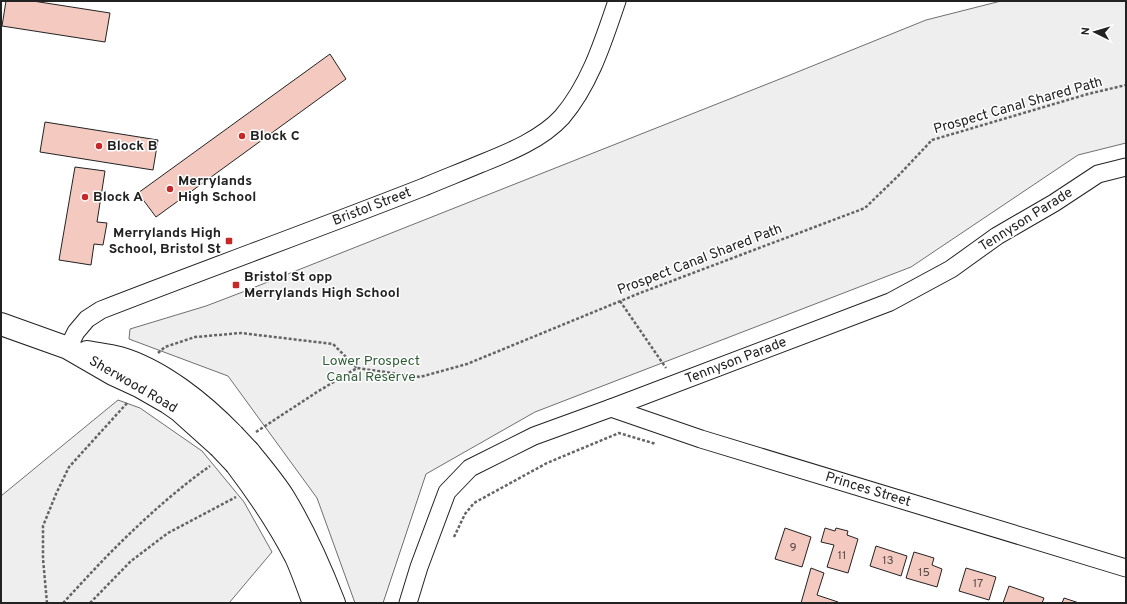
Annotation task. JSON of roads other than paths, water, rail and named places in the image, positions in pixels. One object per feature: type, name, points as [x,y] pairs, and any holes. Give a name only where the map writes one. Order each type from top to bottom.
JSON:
[{"type":"main road","name":"Sherwood Road","points":[[1,324],[68,348],[120,358],[143,377],[168,381],[205,408],[226,440],[242,458],[268,475],[283,497],[310,546],[334,603]]},
{"type":"main road","name":"Sherwood Road","points":[[242,458],[254,488],[278,524],[296,558],[314,603]]},
{"type":"street","name":"Bristol Street","points":[[68,348],[76,332],[87,319],[101,310],[389,201],[524,146],[561,118],[578,96],[599,54],[617,1]]},
{"type":"street","name":"Tennyson Parade","points":[[408,603],[414,580],[446,492],[470,468],[534,436],[612,408],[890,302],[951,270],[997,236],[1054,203],[1098,174],[1126,168]]},
{"type":"street","name":"Princes Street","points":[[612,408],[700,439],[1126,568]]},
{"type":"place","name":"Block C","points":[[242,136]]},
{"type":"place","name":"Block B","points":[[99,146]]},
{"type":"place","name":"Merrylands High School","points":[[170,189]]},
{"type":"place","name":"Block A","points":[[85,197]]},
{"type":"place","name":"Merrylands High School, Bristol St","points":[[229,241]]},
{"type":"place","name":"Bristol St opp Merrylands High School","points":[[236,285]]},
{"type":"park label","name":"Lower Prospect Canal Reserve","points":[[371,370]]}]
